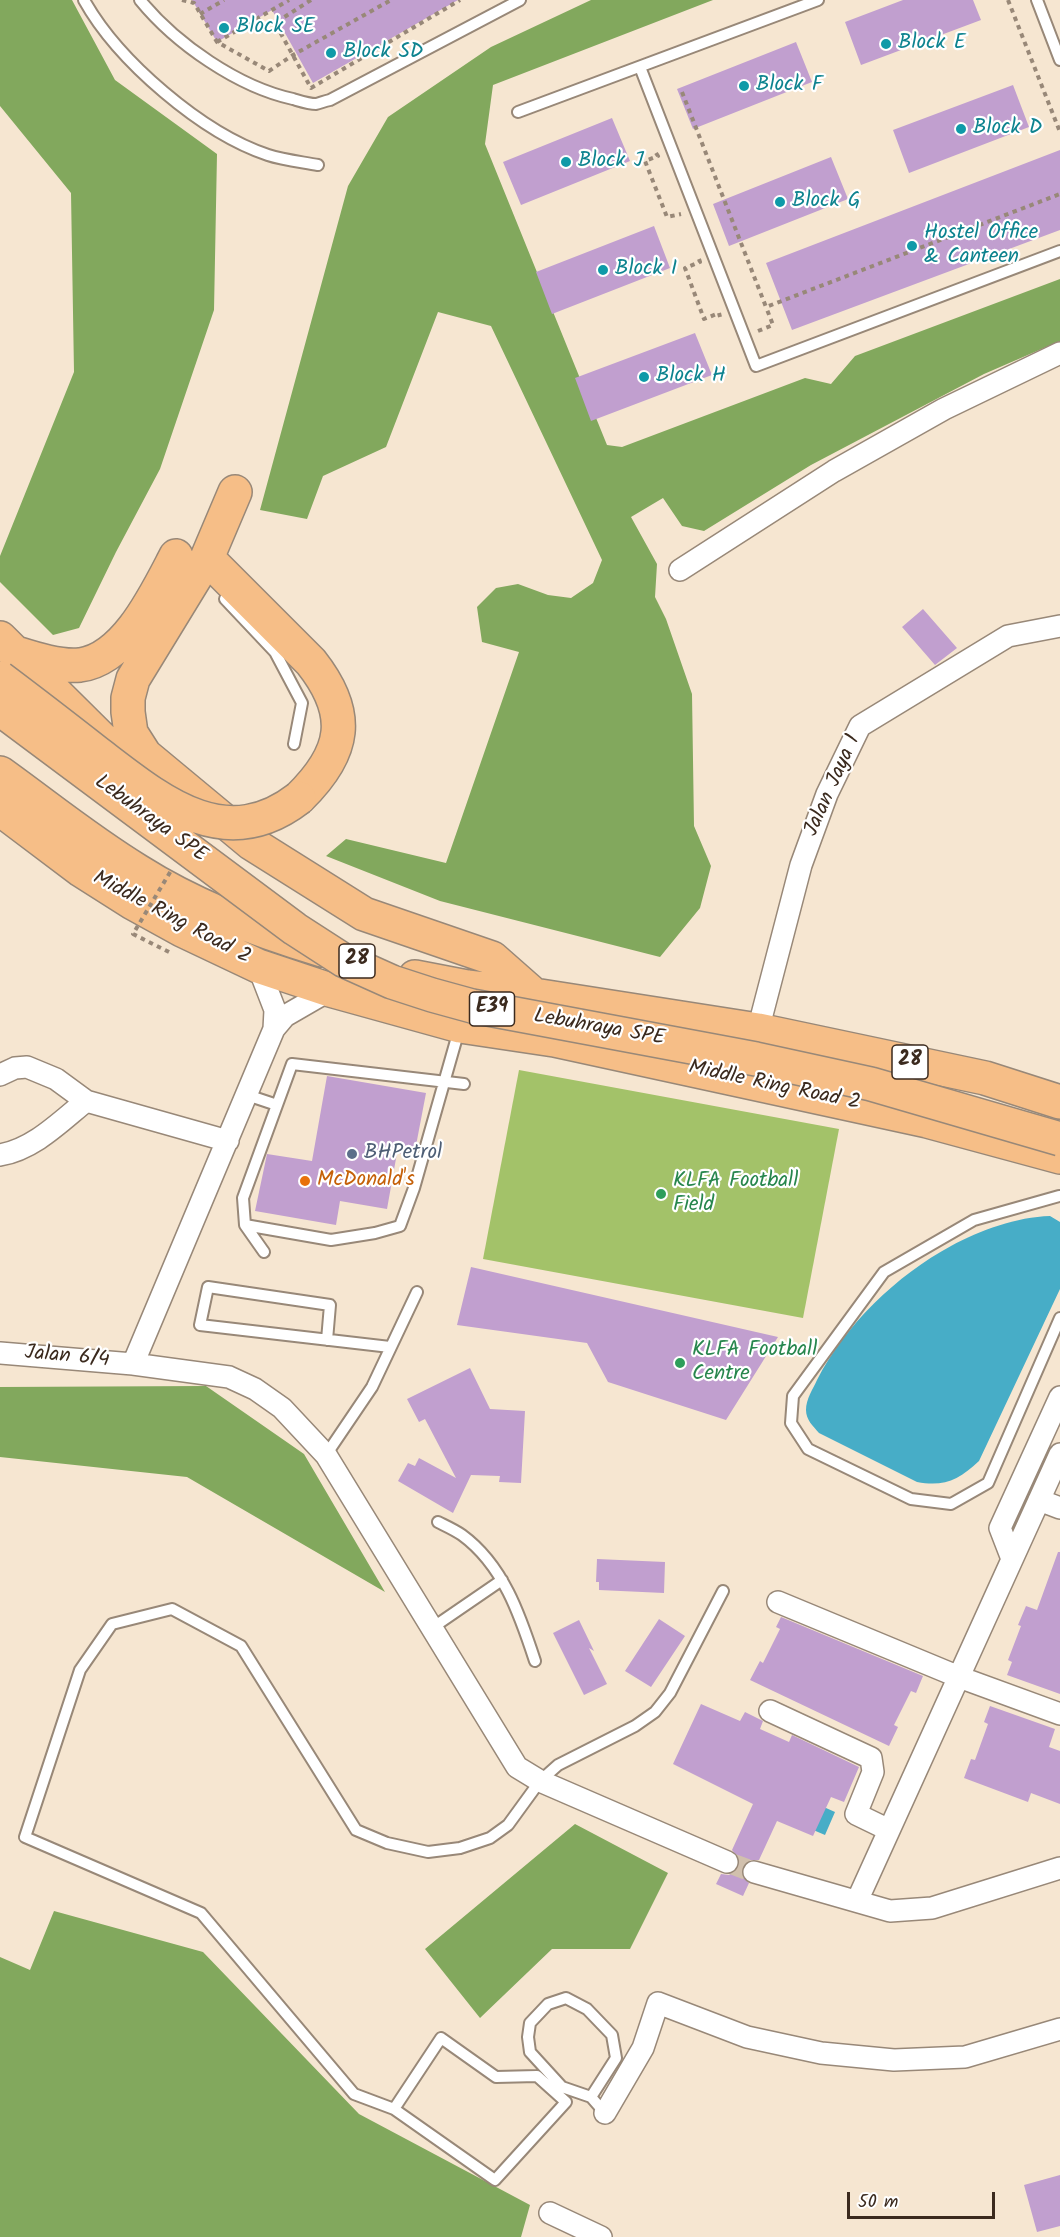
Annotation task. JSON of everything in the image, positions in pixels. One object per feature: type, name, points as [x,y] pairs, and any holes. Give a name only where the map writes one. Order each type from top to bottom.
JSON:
[{"type":"highway","points":[[235,492],[197,566],[133,680],[128,698],[131,733],[145,754],[251,843],[364,914],[492,958],[534,995]]},
{"type":"highway","points":[[5,656],[80,665],[109,654],[131,632],[161,585],[197,566]]},
{"type":"highway","points":[[5,656],[150,793],[192,816],[211,821],[246,823],[285,809],[315,782],[329,762],[338,741],[340,723],[337,707],[331,691],[311,662],[197,566]]},
{"type":"highway","name":"Lebuhraya SPE","points":[[5,656],[142,780],[237,852],[279,877],[325,899],[364,914]]},
{"type":"highway","name":"Lebuhraya SPE","points":[[0,709],[295,929],[343,960],[392,982],[472,1006],[722,1052],[871,1084],[1060,1139]]},
{"type":"highway","name":"Middle Ring Road 2","points":[[0,773],[137,871],[194,902],[265,933],[396,973],[467,987],[534,995],[758,1030],[985,1078],[1060,1102]]},
{"type":"highway","name":"Middle Ring Road 2","points":[[0,809],[81,870],[133,903],[182,930],[258,966],[330,990],[460,1026],[554,1040],[799,1093],[927,1121],[1060,1157]]},
{"type":"street","points":[[680,570],[834,471],[944,409],[1060,353]]},
{"type":"street","name":"Jalan Jaya 1","points":[[758,1030],[801,865],[827,794],[860,726],[1008,636],[1060,626]]},
{"type":"street","points":[[133,1364],[273,1029],[275,1010],[258,966]]},
{"type":"street","points":[[273,1029],[285,1017],[330,990]]},
{"type":"street","points":[[0,1075],[15,1068],[27,1067],[56,1079],[86,1101],[228,1141]]},
{"type":"street","points":[[0,1155],[14,1153],[48,1132],[86,1101]]},
{"type":"street","name":"Jalan 6/4","points":[[0,1353],[133,1364],[229,1377],[255,1389],[282,1408],[326,1455],[517,1767],[540,1781],[727,1862]]},
{"type":"street","points":[[1012,1559],[1000,1528],[1060,1397]]},
{"type":"street","points":[[857,1901],[1060,1454]]},
{"type":"street","points":[[1039,1500],[1060,1508]]},
{"type":"street","points":[[778,1602],[959,1677],[1060,1714]]},
{"type":"street","points":[[770,1711],[871,1758],[873,1772],[856,1814],[889,1830]]},
{"type":"street","points":[[754,1872],[890,1911],[932,1908],[1060,1868]]},
{"type":"street","points":[[598,2105],[644,2048],[658,2003],[747,2037],[821,2053],[894,2060],[965,2057],[1060,2029]]},
{"type":"street","points":[[550,2213],[601,2237]]},
{"type":"lane","points":[[84,0],[107,33],[141,72],[180,105],[220,133],[268,155],[318,165]]},
{"type":"lane","points":[[140,0],[178,38],[230,73],[276,96],[315,104],[330,100],[506,4],[520,0]]},
{"type":"lane","points":[[519,112],[818,0]]},
{"type":"lane","points":[[1037,0],[1060,60]]},
{"type":"lane","points":[[640,67],[756,366],[1060,251]]},
{"type":"lane","points":[[221,595],[275,652],[290,678],[302,703],[294,744]]},
{"type":"lane","points":[[244,1225],[331,1240],[375,1233],[400,1226],[414,1188],[460,1026]]},
{"type":"lane","points":[[264,1252],[244,1225],[243,1198],[292,1064],[464,1084]]},
{"type":"lane","points":[[247,1095],[277,1105]]},
{"type":"lane","points":[[1060,1195],[974,1220],[884,1272],[793,1396],[791,1423],[808,1449],[911,1499],[951,1504],[988,1483],[1060,1318]]},
{"type":"lane","points":[[327,1340],[330,1305],[208,1287],[200,1325],[327,1340],[390,1347]]},
{"type":"lane","points":[[326,1455],[372,1387],[417,1292]]},
{"type":"lane","points":[[438,1522],[462,1535],[488,1559],[502,1580],[522,1620],[535,1661]]},
{"type":"lane","points":[[432,1628],[502,1580]]},
{"type":"lane","points":[[394,2109],[441,2038],[496,2077],[537,2076],[566,2102],[495,2180],[394,2109],[354,2094],[201,1913],[25,1837],[80,1670],[112,1624],[172,1609],[241,1647],[356,1830],[387,1843],[428,1852],[460,1848],[490,1838],[508,1825],[540,1781],[558,1765],[635,1726],[655,1712],[670,1694],[723,1591]]},
{"type":"lane","points":[[566,1998],[587,2009],[612,2035],[615,2058],[598,2105],[562,2087],[530,2052],[528,2037],[530,2022],[548,2004],[566,1998]]},
{"type":"path","points":[[182,0],[192,2],[217,42]]},
{"type":"path","points":[[200,14],[224,0]]},
{"type":"path","points":[[217,42],[289,0]]},
{"type":"path","points":[[311,0],[275,23],[311,88],[460,0]]},
{"type":"path","points":[[192,2],[217,42],[269,71],[391,0]]},
{"type":"path","points":[[1008,0],[1060,132]]},
{"type":"path","points":[[682,92],[766,307],[1060,194]]},
{"type":"path","points":[[169,952],[133,934],[173,868]]},
{"type":"green space","points":[[0,0],[72,0],[115,80],[217,154],[214,310],[160,469],[79,628],[53,635],[0,582],[0,556],[74,372],[71,193],[0,106]]},
{"type":"green space","points":[[591,0],[713,0],[493,85],[485,144],[607,445],[622,447],[805,378],[831,384],[855,356],[1060,279],[1060,341],[984,374],[811,465],[704,531],[682,526],[663,498],[631,517],[657,564],[655,597],[666,619],[692,694],[694,826],[711,866],[700,908],[660,957],[440,901],[326,856],[346,839],[446,863],[519,652],[482,642],[477,607],[496,588],[518,584],[548,595],[571,598],[593,583],[602,560],[491,326],[438,312],[386,447],[323,476],[307,519],[260,510],[348,186],[388,117],[491,47]]},
{"type":"green space","name":"KLFA Football Field","points":[[519,1070],[839,1129],[803,1318],[483,1259]]},
{"type":"green space","points":[[206,1386],[304,1454],[385,1592],[187,1477],[0,1457],[0,1387]]},
{"type":"green space","points":[[575,1824],[668,1873],[630,1949],[552,1949],[480,2018],[425,1949]]},
{"type":"green space","points":[[54,1911],[203,1952],[359,2114],[530,2205],[521,2237],[0,2237],[0,1957],[30,1970]]},
{"type":"water","points":[[1050,1216],[1060,1222],[1060,1289],[979,1461],[965,1473],[943,1483],[917,1482],[819,1433],[806,1414],[810,1394],[842,1340],[874,1303],[911,1271],[962,1240],[1012,1222]]},
{"type":"water","points":[[759,1807],[826,1808],[835,1812],[825,1835]]},
{"type":"building","name":"Block SD","points":[[192,0],[458,0],[313,83],[272,10],[217,42]]},
{"type":"building","name":"Block E","points":[[903,0],[973,0],[981,20],[861,65],[845,22]]},
{"type":"building","name":"Block F","points":[[796,42],[812,82],[693,129],[677,89]]},
{"type":"building","name":"Block D","points":[[1013,85],[1029,127],[909,173],[893,130]]},
{"type":"building","name":"Block J","points":[[612,118],[630,161],[521,205],[503,162]]},
{"type":"building","name":"Hostel Office & Canteen","points":[[1060,150],[1060,230],[792,330],[766,263]]},
{"type":"building","name":"Block G","points":[[831,157],[848,199],[729,246],[713,204]]},
{"type":"building","name":"Block I","points":[[654,226],[670,268],[552,314],[536,272]]},
{"type":"building","name":"Block H","points":[[695,333],[712,375],[591,421],[575,378]]},
{"type":"building","points":[[923,609],[957,648],[935,665],[902,627]]},
{"type":"building","points":[[327,1076],[426,1093],[414,1156],[397,1153],[387,1209],[340,1201],[336,1225],[255,1211],[267,1154],[312,1161]]},
{"type":"building","name":"KLFA Football Centre","points":[[471,1267],[778,1337],[726,1420],[608,1382],[587,1343],[457,1325]]},
{"type":"building","points":[[470,1368],[490,1409],[525,1411],[521,1483],[499,1482],[500,1476],[471,1475],[453,1513],[398,1481],[408,1463],[415,1466],[419,1458],[456,1478],[425,1419],[419,1422],[407,1399]]},
{"type":"building","points":[[1058,1552],[1060,1552],[1060,1694],[1007,1675],[1012,1662],[1008,1660],[1021,1626],[1018,1625],[1026,1606],[1037,1610]]},
{"type":"building","points":[[597,1559],[665,1562],[664,1593],[599,1590],[599,1582],[596,1582]]},
{"type":"building","points":[[781,1617],[923,1676],[916,1693],[911,1691],[894,1725],[898,1727],[889,1746],[750,1680],[760,1661],[763,1663],[780,1629],[776,1627]]},
{"type":"building","points":[[659,1619],[685,1636],[651,1687],[625,1671]]},
{"type":"building","points":[[579,1620],[594,1651],[589,1648],[607,1684],[584,1695],[553,1633]]},
{"type":"building","points":[[701,1704],[740,1721],[745,1712],[763,1721],[760,1729],[789,1742],[792,1735],[859,1767],[844,1802],[831,1797],[813,1836],[777,1821],[759,1860],[750,1860],[742,1868],[742,1876],[749,1883],[743,1896],[716,1884],[721,1874],[729,1875],[738,1868],[740,1860],[732,1850],[753,1804],[673,1764]]},
{"type":"building","points":[[990,1706],[1055,1729],[1049,1747],[1060,1751],[1060,1804],[1031,1793],[1028,1802],[964,1778],[971,1759],[975,1760],[988,1724],[984,1722]]},
{"type":"building","points":[[1060,2175],[1060,2226],[1037,2232],[1024,2185]]},
{"type":"tunnel","points":[[727,1862],[754,1872]]},
{"type":"place","name":"Block SE","points":[[224,28]]},
{"type":"place","name":"Block E","points":[[886,44]]},
{"type":"place","name":"Block SD","points":[[331,53]]},
{"type":"place","name":"Block F","points":[[744,86]]},
{"type":"place","name":"Block D","points":[[961,129]]},
{"type":"place","name":"Block J","points":[[566,162]]},
{"type":"place","name":"Block G","points":[[780,202]]},
{"type":"place","name":"Hostel Office & Canteen","points":[[912,246]]},
{"type":"place","name":"Block I","points":[[603,270]]},
{"type":"place","name":"Block H","points":[[644,377]]},
{"type":"place","name":"BHPetrol","points":[[352,1154]]},
{"type":"place","name":"McDonald's","points":[[305,1181]]},
{"type":"place","name":"KLFA Football Field","points":[[661,1194]]},
{"type":"place","name":"KLFA Football Centre","points":[[680,1363]]}]
